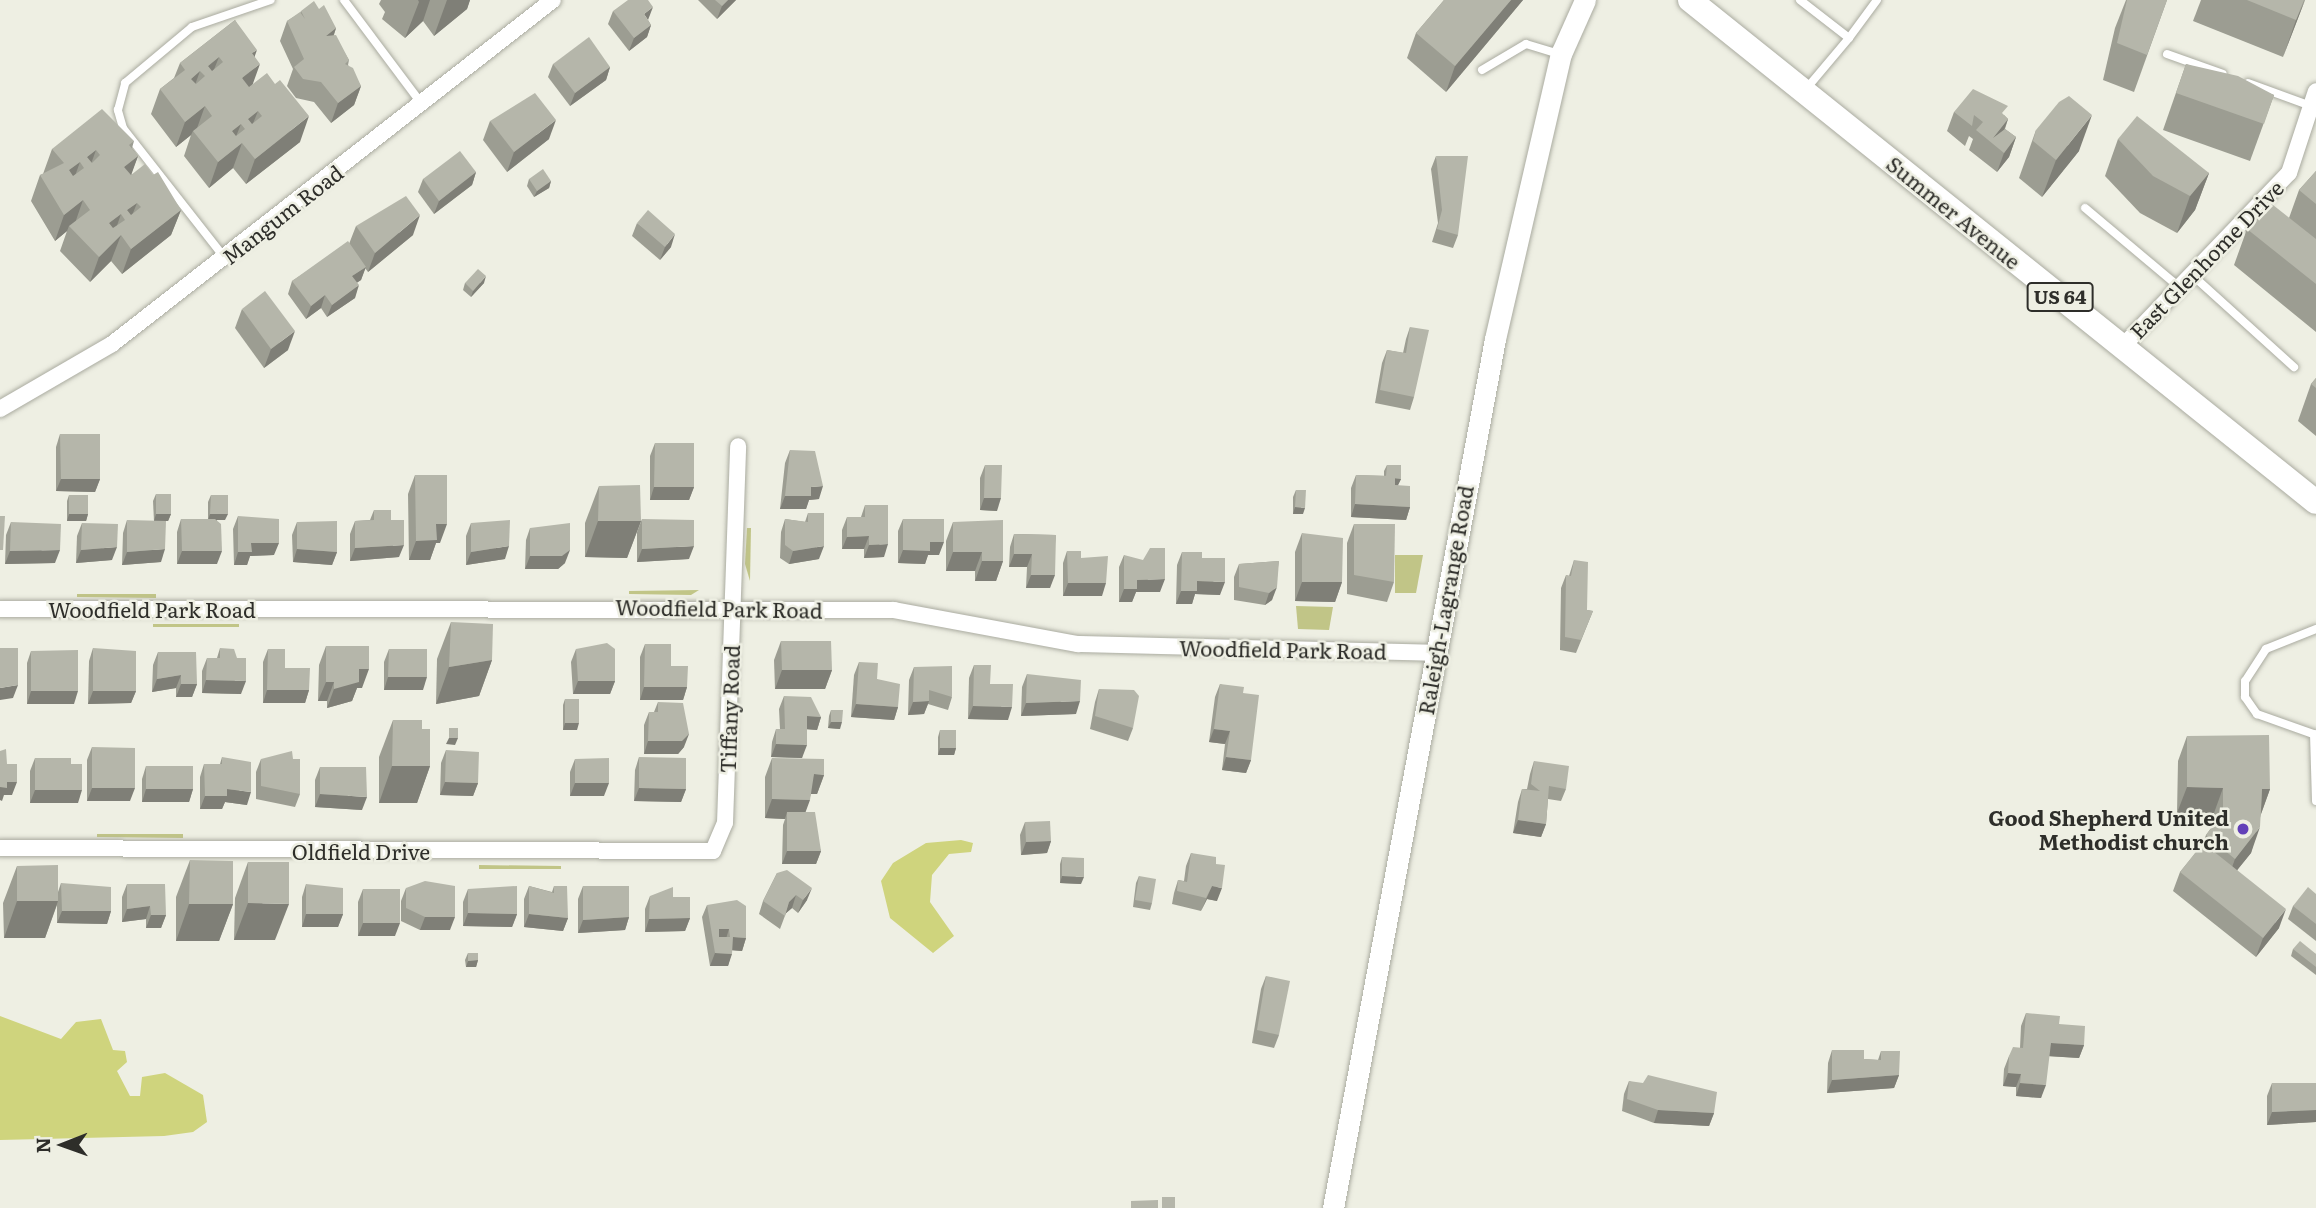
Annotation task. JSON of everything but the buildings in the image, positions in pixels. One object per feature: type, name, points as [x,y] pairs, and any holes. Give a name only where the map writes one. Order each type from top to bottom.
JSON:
[{"type":"main road","name":"Raleigh-Lagrange Road","points":[[1333,1208],[1493,352],[1561,54],[1585,0]]},
{"type":"main road","name":"Summer Avenue","points":[[1690,0],[2316,502]]},
{"type":"street","name":"Mangum Road","points":[[0,409],[112,344],[225,259],[553,0]]},
{"type":"street","name":"East Glenhome Drive","points":[[2122,347],[2289,173],[2313,99]]},
{"type":"street","name":"Tiffany Road","points":[[719,846],[732,608],[737,446]]},
{"type":"street","name":"Woodfield Park Road","points":[[0,609],[732,608],[908,611],[1107,646],[1435,653]]},
{"type":"street","name":"Oldfield Drive","points":[[0,848],[689,854],[719,846]]},
{"type":"lane","points":[[225,259],[123,128],[118,110],[125,83],[192,27],[271,0]]},
{"type":"lane","points":[[344,0],[421,103]]},
{"type":"lane","points":[[1800,0],[1849,38]]},
{"type":"lane","points":[[1804,91],[1877,0]]},
{"type":"lane","points":[[1482,70],[1526,44],[1561,54]]},
{"type":"lane","points":[[2166,54],[2313,99]]},
{"type":"lane","points":[[2085,208],[2179,287]]},
{"type":"lane","points":[[2191,274],[2294,367]]},
{"type":"lane","points":[[2316,629],[2266,649],[2245,681],[2245,697],[2257,714],[2315,735],[2316,801]]},
{"type":"shaded area","points":[[747,528],[751,528],[750,581],[745,564]]},
{"type":"shaded area","points":[[1395,555],[1423,555],[1416,593],[1395,593]]},
{"type":"shaded area","points":[[699,590],[691,595],[629,594],[629,591]]},
{"type":"shaded area","points":[[77,594],[156,594],[156,598],[77,597]]},
{"type":"shaded area","points":[[1296,606],[1333,607],[1329,630],[1298,629]]},
{"type":"shaded area","points":[[153,624],[239,624],[239,627],[153,627]]},
{"type":"shaded area","points":[[97,834],[183,834],[183,838],[97,837]]},
{"type":"shaded area","points":[[961,840],[973,843],[971,852],[949,854],[932,875],[930,902],[954,936],[933,953],[890,918],[881,881],[893,863],[926,843]]},
{"type":"shaded area","points":[[479,865],[561,866],[561,869],[479,869]]},
{"type":"shaded area","points":[[0,1016],[61,1039],[76,1022],[101,1019],[113,1050],[125,1051],[127,1062],[117,1071],[130,1096],[140,1096],[142,1077],[165,1073],[203,1095],[207,1122],[193,1132],[164,1136],[0,1140]]},
{"type":"place","name":"Good Shepherd United Methodist church","points":[[2243,829]]}]
